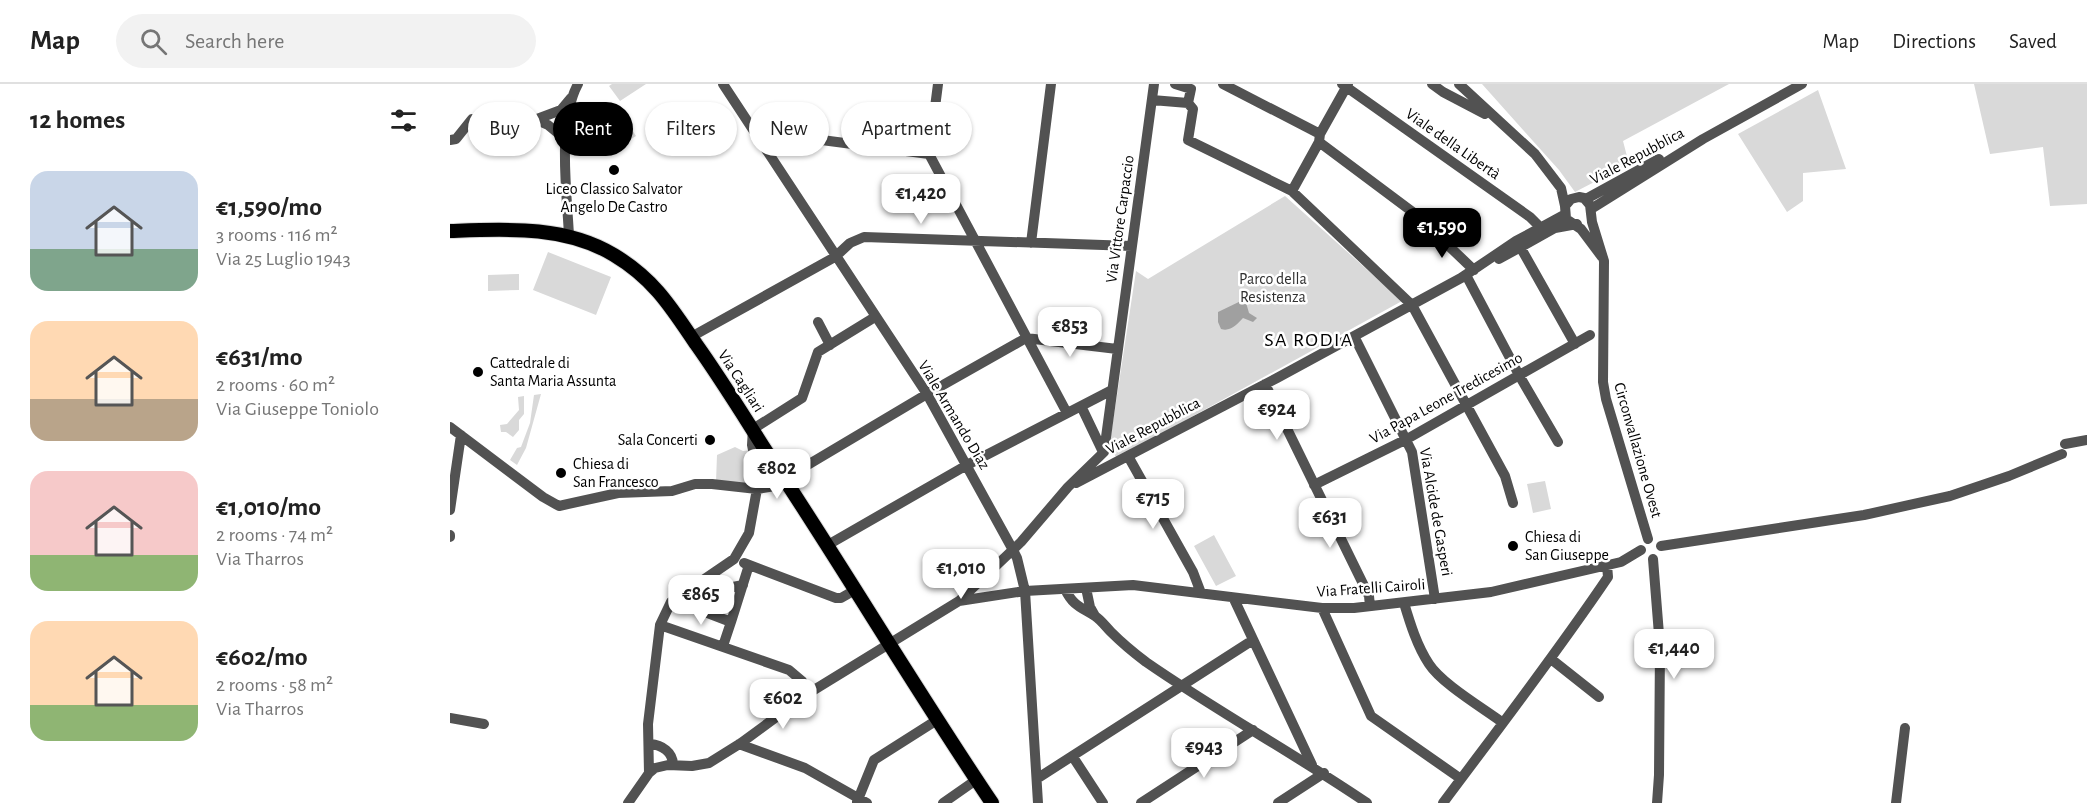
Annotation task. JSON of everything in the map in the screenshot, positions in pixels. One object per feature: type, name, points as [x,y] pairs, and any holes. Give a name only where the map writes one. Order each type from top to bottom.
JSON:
[{"type":"main road","name":"Via Cagliari","points":[[450,231],[518,230],[569,236],[596,245],[613,255],[648,280],[665,297],[753,429],[992,803]]},
{"type":"street","points":[[571,102],[578,84]]},
{"type":"street","name":"Viale Armando Diaz","points":[[723,84],[749,124]]},
{"type":"street","points":[[936,102],[939,84]]},
{"type":"street","points":[[1031,243],[1051,84]]},
{"type":"street","name":"Via Vittore Carpaccio","points":[[1101,431],[1112,390],[1154,84]]},
{"type":"street","points":[[1175,84],[1194,87],[1188,103]]},
{"type":"street","points":[[1223,84],[1320,138],[1414,213],[1470,273],[1519,375],[1558,442]]},
{"type":"street","points":[[1459,84],[1535,154],[1561,188],[1587,205]]},
{"type":"street","name":"Viale Repubblica","points":[[1587,205],[1642,167],[1703,139],[1802,84]]},
{"type":"street","points":[[1292,192],[1345,85]]},
{"type":"street","name":"Viale della Libertà","points":[[1345,85],[1530,217],[1541,228]]},
{"type":"street","points":[[1435,85],[1443,92],[1496,119]]},
{"type":"street","points":[[541,118],[561,110],[572,98]]},
{"type":"street","points":[[1152,100],[1188,103],[1193,109],[1188,140],[1292,192],[1412,305],[1505,476],[1513,503]]},
{"type":"street","points":[[450,140],[456,139],[468,124]]},
{"type":"street","points":[[566,156],[569,236]]},
{"type":"street","name":"Viale Armando Diaz","points":[[770,156],[927,394],[1013,550],[1025,591],[1038,803]]},
{"type":"street","points":[[930,156],[1067,413]]},
{"type":"street","points":[[1561,188],[1566,219],[1581,229],[1603,259]]},
{"type":"street","points":[[1564,210],[1570,199],[1587,205]]},
{"type":"street","points":[[1574,224],[1578,225],[1586,221],[1587,205]]},
{"type":"street","name":"Circonvallazione Ovest","points":[[1587,205],[1603,259],[1603,382],[1606,399],[1648,539]]},
{"type":"street","name":"Viale Repubblica","points":[[1518,244],[1564,210]]},
{"type":"street","name":"Viale Repubblica","points":[[1068,487],[1412,305],[1470,273],[1490,257],[1555,228],[1574,224]]},
{"type":"street","points":[[691,337],[835,257],[850,243],[864,237],[1132,246]]},
{"type":"street","points":[[1518,244],[1575,344]]},
{"type":"street","points":[[649,773],[648,724],[660,625],[671,602],[734,559],[749,533],[757,489],[753,429],[802,398],[818,352],[875,317]]},
{"type":"street","points":[[818,322],[830,345]]},
{"type":"street","name":"Via Papa Leone Tredicesimo","points":[[1314,485],[1407,439],[1590,335]]},
{"type":"street","name":"Via Alcide de Gasperi","points":[[1354,336],[1412,452],[1435,599]]},
{"type":"street","points":[[450,427],[559,507],[618,493],[672,491],[695,484],[757,489],[781,485],[785,480],[927,394],[1026,338],[1117,349]]},
{"type":"street","points":[[1265,384],[1369,596],[1370,606]]},
{"type":"street","points":[[826,546],[967,465],[1112,390]]},
{"type":"street","points":[[1081,406],[1101,431],[1104,452],[1112,465]]},
{"type":"street","points":[[450,510],[461,435]]},
{"type":"street","points":[[1661,546],[1864,515],[1941,498],[2009,476],[2087,440]]},
{"type":"street","name":"Viale Repubblica","points":[[959,600],[1013,550],[1068,487],[1104,452]]},
{"type":"street","points":[[1128,456],[1193,572],[1201,593]]},
{"type":"street","points":[[757,489],[776,467]]},
{"type":"street","points":[[1648,539],[1655,539],[1661,546],[1660,554],[1653,559],[1646,558],[1641,550],[1642,543],[1648,539]]},
{"type":"street","name":"Via Fratelli Cairoli","points":[[959,600],[1025,591],[1133,585],[1322,609],[1370,606],[1491,592],[1621,562],[1641,550]]},
{"type":"street","points":[[734,559],[836,598],[842,598],[855,590]]},
{"type":"street","points":[[1653,559],[1660,647],[1657,803]]},
{"type":"street","points":[[723,646],[749,565]]},
{"type":"street","points":[[1443,803],[1551,659],[1608,577],[1607,565]]},
{"type":"street","points":[[731,622],[705,612],[707,604],[733,587],[743,585]]},
{"type":"street","points":[[974,586],[974,594],[980,598]]},
{"type":"street","points":[[1086,588],[1090,607],[1095,616],[1128,648],[1183,686],[1312,765],[1367,803]]},
{"type":"street","points":[[1065,589],[1070,599],[1083,611],[1095,616]]},
{"type":"street","points":[[1234,598],[1312,765]]},
{"type":"street","points":[[629,803],[649,773],[660,766],[692,766],[709,763],[740,744],[809,693],[959,600]]},
{"type":"street","points":[[1404,603],[1413,631],[1429,665],[1447,682],[1503,723]]},
{"type":"street","points":[[1322,609],[1371,716],[1461,779]]},
{"type":"street","points":[[660,625],[789,670],[802,681],[809,693]]},
{"type":"street","points":[[1038,778],[1253,640]]},
{"type":"street","points":[[1551,659],[1599,697]]},
{"type":"street","points":[[450,718],[484,724]]},
{"type":"street","points":[[740,744],[805,768],[861,801],[874,760],[937,720]]},
{"type":"street","points":[[1896,803],[1905,728]]},
{"type":"street","points":[[1141,803],[1253,730]]},
{"type":"street","points":[[650,745],[663,748],[673,759],[671,765]]},
{"type":"street","points":[[1073,757],[1103,803]]},
{"type":"street","points":[[1278,803],[1324,773]]},
{"type":"street","points":[[943,803],[976,780]]},
{"type":"green space","points":[[612,84],[646,84],[620,101],[609,86]]},
{"type":"green space","points":[[1482,84],[1729,84],[1623,141],[1629,164],[1575,192],[1559,170]]},
{"type":"green space","points":[[1974,84],[2087,84],[2087,204],[2050,206],[2043,147],[1990,154]]},
{"type":"green space","points":[[1818,90],[1846,169],[1803,173],[1803,201],[1787,212],[1738,134]]},
{"type":"green space","name":"Parco della Resistenza","points":[[1285,196],[1402,301],[1117,458],[1109,448],[1136,271],[1148,279]]},
{"type":"green space","points":[[548,252],[611,277],[596,315],[533,290]]},
{"type":"green space","points":[[519,274],[519,290],[488,291],[488,275]]},
{"type":"green space","points":[[541,394],[526,448],[517,465],[510,460],[517,448],[521,447],[530,423],[534,395]]},
{"type":"green space","points":[[524,396],[524,414],[519,420],[519,430],[513,437],[506,432],[501,432],[500,425],[507,424],[519,410],[518,397]]},
{"type":"green space","points":[[735,447],[743,451],[752,450],[751,481],[748,483],[716,482],[717,455]]},
{"type":"green space","points":[[1545,481],[1551,509],[1533,513],[1527,484]]},
{"type":"green space","points":[[1214,535],[1236,576],[1216,586],[1194,546]]},
{"type":"shaded area","points":[[1245,299],[1249,313],[1257,318],[1253,322],[1243,318],[1231,328],[1221,329],[1218,312]]},
{"type":"place","name":"Liceo Classico Salvator Angelo De Castro","points":[[614,170]]},
{"type":"place","name":"Cattedrale di Santa Maria Assunta","points":[[478,372]]},
{"type":"place","name":"Sala Concerti","points":[[710,440]]},
{"type":"place","name":"Chiesa di San Francesco","points":[[561,473]]},
{"type":"place","name":"Chiesa di San Giuseppe","points":[[1513,546]]},
{"type":"district","name":"SA RODIA","points":[[1309,340]]}]
